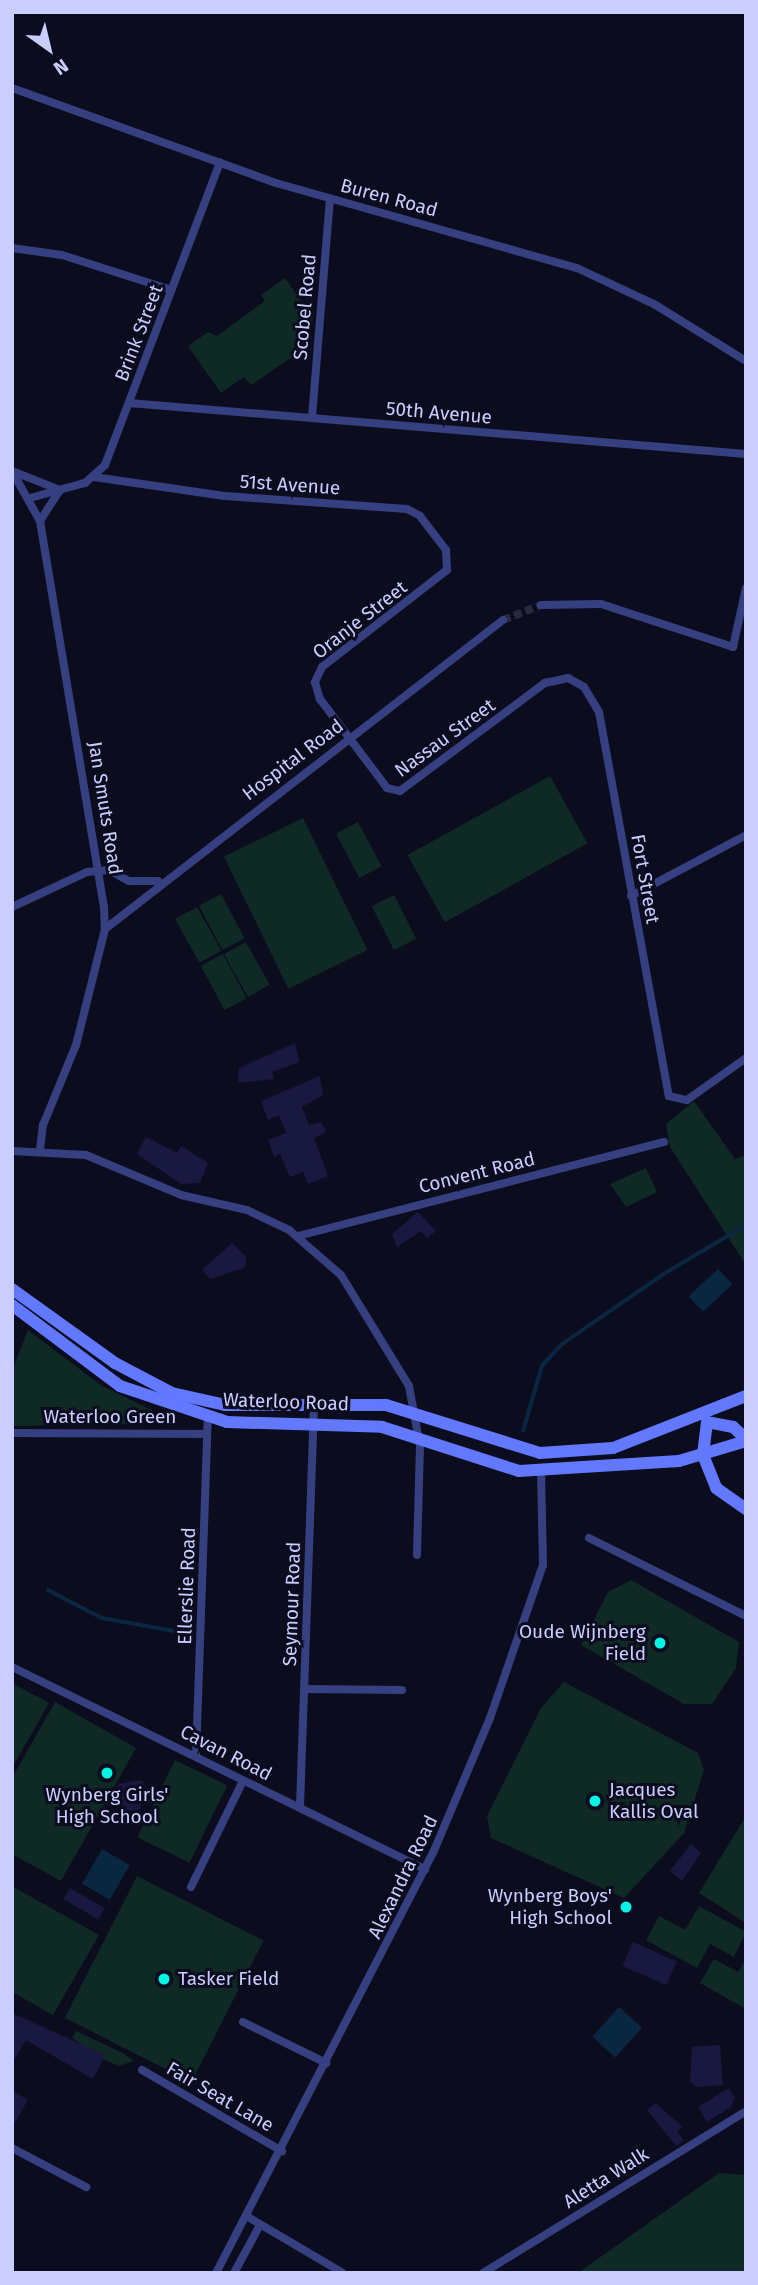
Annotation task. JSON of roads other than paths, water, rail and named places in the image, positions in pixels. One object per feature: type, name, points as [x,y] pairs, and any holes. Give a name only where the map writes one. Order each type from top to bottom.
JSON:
[{"type":"main road","name":"Waterloo Road","points":[[12,1289],[164,1390],[225,1405],[314,1403],[415,1412],[540,1453],[613,1448]]},
{"type":"main road","name":"Waterloo Road","points":[[12,1305],[120,1386],[208,1417],[362,1424],[418,1438],[502,1468],[541,1471],[703,1455],[746,1440]]},
{"type":"main road","points":[[613,1448],[746,1396]]},
{"type":"main road","points":[[613,1448],[640,1449],[707,1422],[746,1402]]},
{"type":"main road","points":[[707,1422],[733,1427],[746,1440]]},
{"type":"main road","points":[[707,1422],[703,1455],[708,1479],[746,1509]]},
{"type":"street","name":"Buren Road","points":[[12,88],[330,199],[577,268],[654,304],[746,361]]},
{"type":"street","name":"Brink Street","points":[[94,477],[129,403],[220,162]]},
{"type":"street","name":"Scobel Road","points":[[312,417],[330,199]]},
{"type":"street","points":[[12,248],[62,255],[172,290]]},
{"type":"street","name":"50th Avenue","points":[[129,403],[746,454]]},
{"type":"street","points":[[12,471],[60,490]]},
{"type":"street","name":"Jan Smuts Road","points":[[12,471],[30,498],[40,521],[98,871],[105,929],[76,1045],[43,1125],[40,1149]]},
{"type":"street","points":[[30,498],[94,477]]},
{"type":"street","name":"51st Avenue","points":[[94,477],[225,496],[407,509],[446,550],[447,570]]},
{"type":"street","points":[[40,521],[60,490]]},
{"type":"street","name":"Oranje Street","points":[[349,737],[317,694],[319,672],[447,570]]},
{"type":"street","points":[[541,605],[601,604],[733,647],[746,588]]},
{"type":"street","name":"Hospital Road","points":[[105,929],[161,881],[503,620]]},
{"type":"street","name":"Nassau Street","points":[[349,737],[387,788],[400,792],[545,683],[575,680]]},
{"type":"street","name":"Fort Street","points":[[575,680],[599,712],[668,1092],[675,1101],[687,1100],[746,1058]]},
{"type":"street","points":[[631,896],[746,835]]},
{"type":"street","points":[[12,907],[98,871],[129,881],[161,881]]},
{"type":"street","name":"Convent Road","points":[[298,1236],[664,1142]]},
{"type":"street","points":[[12,1151],[40,1149],[102,1159],[181,1195],[269,1219],[298,1236],[355,1292],[404,1372],[415,1412],[418,1438],[417,1555]]},
{"type":"street","name":"Seymour Road","points":[[300,1806],[314,1403]]},
{"type":"street","name":"Ellerslie Road","points":[[196,1756],[208,1417]]},
{"type":"street","name":"Waterloo Green","points":[[12,1433],[207,1434]]},
{"type":"street","name":"Alexandra Road","points":[[216,2273],[248,2217],[425,1869],[534,1601],[544,1552],[541,1471]]},
{"type":"street","points":[[589,1538],[746,1616]]},
{"type":"street","name":"Cavan Road","points":[[12,1667],[425,1869]]},
{"type":"street","points":[[305,1689],[402,1690]]},
{"type":"street","points":[[191,1887],[243,1781]]},
{"type":"street","points":[[243,2022],[327,2063]]},
{"type":"street","name":"Fair Seat Lane","points":[[142,2070],[282,2151]]},
{"type":"street","name":"Aletta Walk","points":[[483,2273],[746,2111]]},
{"type":"street","points":[[12,2148],[86,2187]]},
{"type":"street","points":[[248,2217],[343,2273]]},
{"type":"street","points":[[223,2260],[235,2270],[260,2225]]},
{"type":"street","points":[[232,2244],[245,2251]]},
{"type":"water","points":[[718,1269],[732,1284],[703,1312],[689,1296]]},
{"type":"water","points":[[102,1849],[130,1865],[110,1900],[82,1884]]},
{"type":"water","points":[[619,2007],[642,2028],[615,2057],[592,2037]]},
{"type":"waterway","points":[[667,1272],[746,1225]]},
{"type":"waterway","points":[[523,1431],[542,1366],[561,1345],[664,1274]]},
{"type":"waterway","points":[[48,1590],[102,1618],[191,1634]]},
{"type":"tunnel","points":[[503,620],[541,605]]},
{"type":"place","name":"Oude Wijnberg Field","points":[[660,1643]]},
{"type":"place","name":"Wynberg Girls' High School","points":[[107,1773]]},
{"type":"place","name":"Jacques Kallis Oval","points":[[595,1801]]},
{"type":"place","name":"Wynberg Boys' High School","points":[[626,1907]]},
{"type":"place","name":"Tasker Field","points":[[164,1979]]}]
